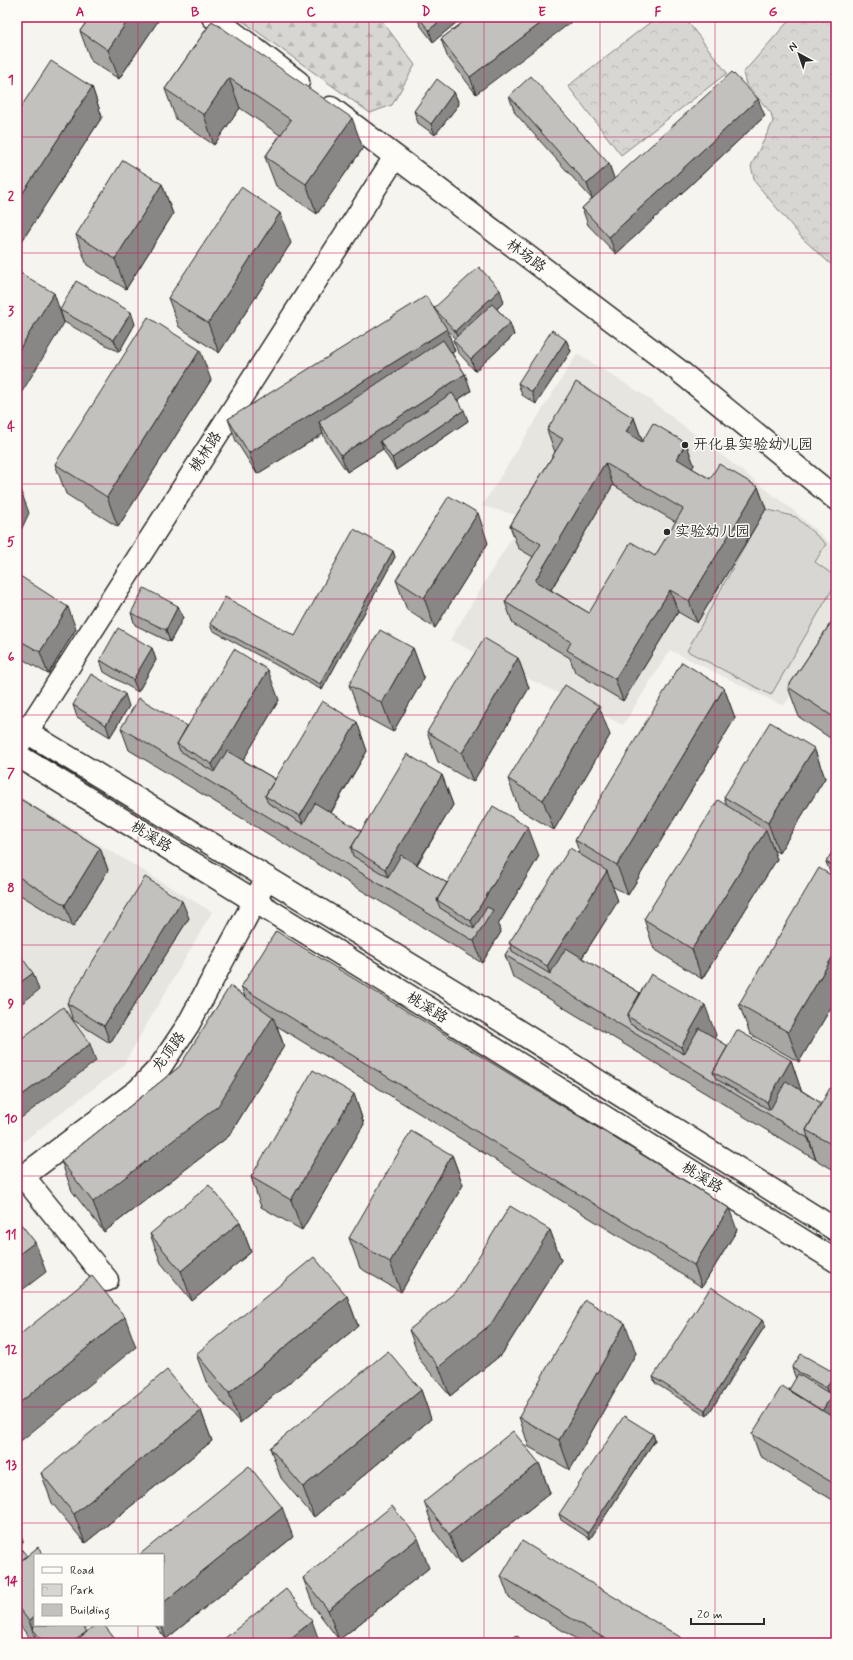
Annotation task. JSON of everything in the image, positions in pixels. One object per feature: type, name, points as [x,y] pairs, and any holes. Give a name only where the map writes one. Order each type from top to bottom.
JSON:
[{"type":"street","name":"林场路","points":[[213,17],[395,157],[678,370],[836,499]]},
{"type":"street","name":"桃林路","points":[[20,735],[395,157]]},
{"type":"street","name":"桃溪路","points":[[20,735],[267,878],[470,1001],[836,1230]]},
{"type":"street","name":"桃溪路","points":[[17,755],[836,1261]]},
{"type":"street","name":"龙顶路","points":[[20,1178],[138,1090],[160,1067],[188,1025],[267,878]]},
{"type":"street","points":[[20,1178],[108,1280]]},
{"type":"shaded area","name":"实验幼儿园","points":[[577,354],[641,393],[794,511],[836,548],[836,637],[783,706],[670,650],[623,725],[450,640],[524,517],[482,506]]},
{"type":"shaded area","points":[[17,795],[212,912],[122,1067],[17,1146]]},
{"type":"green space","points":[[237,17],[379,17],[415,65],[392,105],[370,113]]},
{"type":"green space","points":[[657,17],[684,17],[727,73],[621,155],[568,86]]},
{"type":"green space","points":[[792,17],[836,17],[836,269],[802,238],[755,182],[751,166],[773,122],[771,113],[746,84],[743,73]]},
{"type":"green space","points":[[765,509],[796,517],[826,544],[815,562],[836,577],[836,583],[771,695],[687,651]]},
{"type":"building","points":[[90,17],[130,17],[108,50],[80,31]]},
{"type":"building","points":[[418,17],[445,17],[429,30]]},
{"type":"building","points":[[470,17],[549,17],[470,77],[441,39]]},
{"type":"building","points":[[212,21],[352,118],[306,184],[265,157],[291,120],[229,78],[204,115],[165,89]]},
{"type":"building","points":[[51,61],[92,87],[17,202],[17,113]]},
{"type":"building","points":[[732,72],[758,99],[609,237],[582,208]]},
{"type":"building","points":[[531,76],[609,164],[587,184],[509,96]]},
{"type":"building","points":[[437,79],[454,92],[431,124],[414,111]]},
{"type":"building","points":[[123,160],[162,184],[115,259],[76,235]]},
{"type":"building","points":[[241,187],[280,213],[208,323],[168,298]]},
{"type":"building","points":[[479,267],[500,290],[455,331],[434,308]]},
{"type":"building","points":[[17,271],[54,293],[17,353]]},
{"type":"building","points":[[76,281],[131,312],[114,340],[60,310]]},
{"type":"building","points":[[426,296],[447,329],[249,453],[228,419]]},
{"type":"building","points":[[492,304],[510,323],[471,359],[453,340]]},
{"type":"building","points":[[148,317],[200,350],[107,497],[55,464]]},
{"type":"building","points":[[552,330],[566,340],[532,392],[518,383]]},
{"type":"building","points":[[443,340],[465,374],[341,455],[319,422]]},
{"type":"building","points":[[576,382],[634,418],[626,432],[642,442],[653,423],[686,443],[677,459],[710,479],[719,464],[758,487],[689,601],[670,590],[615,679],[567,650],[571,642],[505,602],[541,544],[510,526],[563,439],[547,430]],"holes":[[[605,463],[683,509],[655,556],[631,542],[589,613],[535,581]]]},
{"type":"building","points":[[452,393],[464,410],[392,458],[380,441]]},
{"type":"building","points":[[17,489],[21,491],[17,500]]},
{"type":"building","points":[[449,496],[478,513],[424,598],[396,580]]},
{"type":"building","points":[[354,529],[393,551],[320,684],[210,624],[225,597],[295,636]]},
{"type":"building","points":[[17,574],[68,607],[40,652],[17,639]]},
{"type":"building","points":[[144,588],[178,606],[166,630],[131,613]]},
{"type":"building","points":[[836,615],[836,710],[832,716],[788,687]]},
{"type":"building","points":[[118,628],[152,648],[133,680],[100,660]]},
{"type":"building","points":[[380,630],[413,648],[382,703],[349,685]]},
{"type":"building","points":[[484,638],[518,658],[462,753],[427,732]]},
{"type":"building","points":[[234,649],[268,670],[212,764],[177,744]]},
{"type":"building","points":[[682,662],[724,688],[617,865],[575,840]]},
{"type":"building","points":[[91,674],[125,694],[106,725],[73,705]]},
{"type":"building","points":[[565,685],[599,706],[543,800],[508,779]]},
{"type":"building","points":[[139,698],[187,726],[177,744],[180,751],[214,772],[227,751],[275,779],[265,796],[268,803],[303,824],[315,803],[361,831],[351,848],[353,856],[388,877],[401,855],[447,883],[437,900],[440,908],[474,929],[487,907],[493,910],[474,941],[121,728]]},
{"type":"building","points":[[322,701],[357,722],[300,816],[265,796]]},
{"type":"building","points":[[770,722],[814,748],[768,823],[724,797]]},
{"type":"building","points":[[407,754],[442,775],[385,869],[351,848]]},
{"type":"building","points":[[17,797],[100,848],[65,905],[17,876]]},
{"type":"building","points":[[718,800],[766,830],[692,949],[644,919]]},
{"type":"building","points":[[493,806],[528,827],[471,921],[437,900]]},
{"type":"building","points":[[836,846],[836,868],[826,862]]},
{"type":"building","points":[[570,848],[607,871],[547,966],[509,943]]},
{"type":"building","points":[[819,868],[836,878],[836,951],[788,1032],[739,1004]]},
{"type":"building","points":[[145,877],[182,901],[104,1026],[67,1003]]},
{"type":"building","points":[[276,931],[729,1208],[694,1265],[241,987]]},
{"type":"building","points":[[511,946],[512,951],[550,974],[566,948],[640,993],[627,1016],[630,1024],[684,1054],[699,1028],[728,1046],[713,1072],[716,1079],[770,1110],[786,1081],[821,1103],[806,1130],[808,1138],[505,955]]},
{"type":"building","points":[[17,951],[33,973],[17,985]]},
{"type":"building","points":[[651,974],[705,1005],[681,1047],[627,1016]]},
{"type":"building","points":[[230,986],[273,1017],[218,1106],[93,1202],[61,1161],[179,1067]]},
{"type":"building","points":[[63,1007],[90,1044],[17,1099],[17,1042]]},
{"type":"building","points":[[737,1030],[791,1060],[767,1102],[713,1072]]},
{"type":"building","points":[[313,1070],[354,1094],[291,1200],[251,1177]]},
{"type":"building","points":[[830,1088],[836,1092],[836,1147],[806,1130]]},
{"type":"building","points":[[411,1131],[452,1155],[390,1262],[349,1238]]},
{"type":"building","points":[[209,1185],[240,1222],[181,1271],[150,1234]]},
{"type":"building","points":[[510,1206],[550,1230],[491,1324],[439,1367],[409,1330],[458,1290]]},
{"type":"building","points":[[17,1219],[35,1242],[17,1256]]},
{"type":"building","points":[[314,1257],[347,1296],[229,1393],[196,1354]]},
{"type":"building","points":[[92,1276],[125,1317],[17,1405],[17,1337]]},
{"type":"building","points":[[711,1287],[762,1320],[705,1410],[653,1377]]},
{"type":"building","points":[[585,1300],[625,1323],[559,1440],[519,1417]]},
{"type":"building","points":[[388,1351],[421,1390],[303,1487],[270,1448]]},
{"type":"building","points":[[801,1354],[835,1373],[826,1388],[792,1368]]},
{"type":"building","points":[[167,1370],[201,1411],[74,1514],[41,1473]]},
{"type":"building","points":[[798,1374],[832,1395],[822,1411],[789,1390]]},
{"type":"building","points":[[782,1386],[836,1419],[836,1485],[752,1434]]},
{"type":"building","points":[[624,1416],[653,1434],[588,1533],[559,1514]]},
{"type":"building","points":[[513,1431],[539,1463],[449,1534],[424,1502]]},
{"type":"building","points":[[249,1466],[282,1507],[164,1602],[164,1554],[140,1554]]},
{"type":"building","points":[[392,1506],[418,1538],[328,1610],[303,1578]]},
{"type":"building","points":[[522,1541],[690,1643],[612,1643],[501,1576]]},
{"type":"building","points":[[17,1544],[27,1556],[17,1564]]},
{"type":"building","points":[[38,1547],[43,1554],[34,1554],[34,1617],[29,1621],[17,1606],[17,1564]]},
{"type":"building","points":[[286,1589],[312,1621],[285,1643],[219,1643]]},
{"type":"building","points":[[35,1626],[83,1626],[87,1632],[72,1643],[44,1643],[32,1628]]},
{"type":"building","points":[[94,1626],[105,1626],[118,1643],[72,1643]]},
{"type":"building","points":[[517,1635],[523,1643],[506,1643]]},
{"type":"place","name":"开化县实验幼儿园","points":[[685,445]]},
{"type":"place","name":"实验幼儿园","points":[[667,532]]}]
